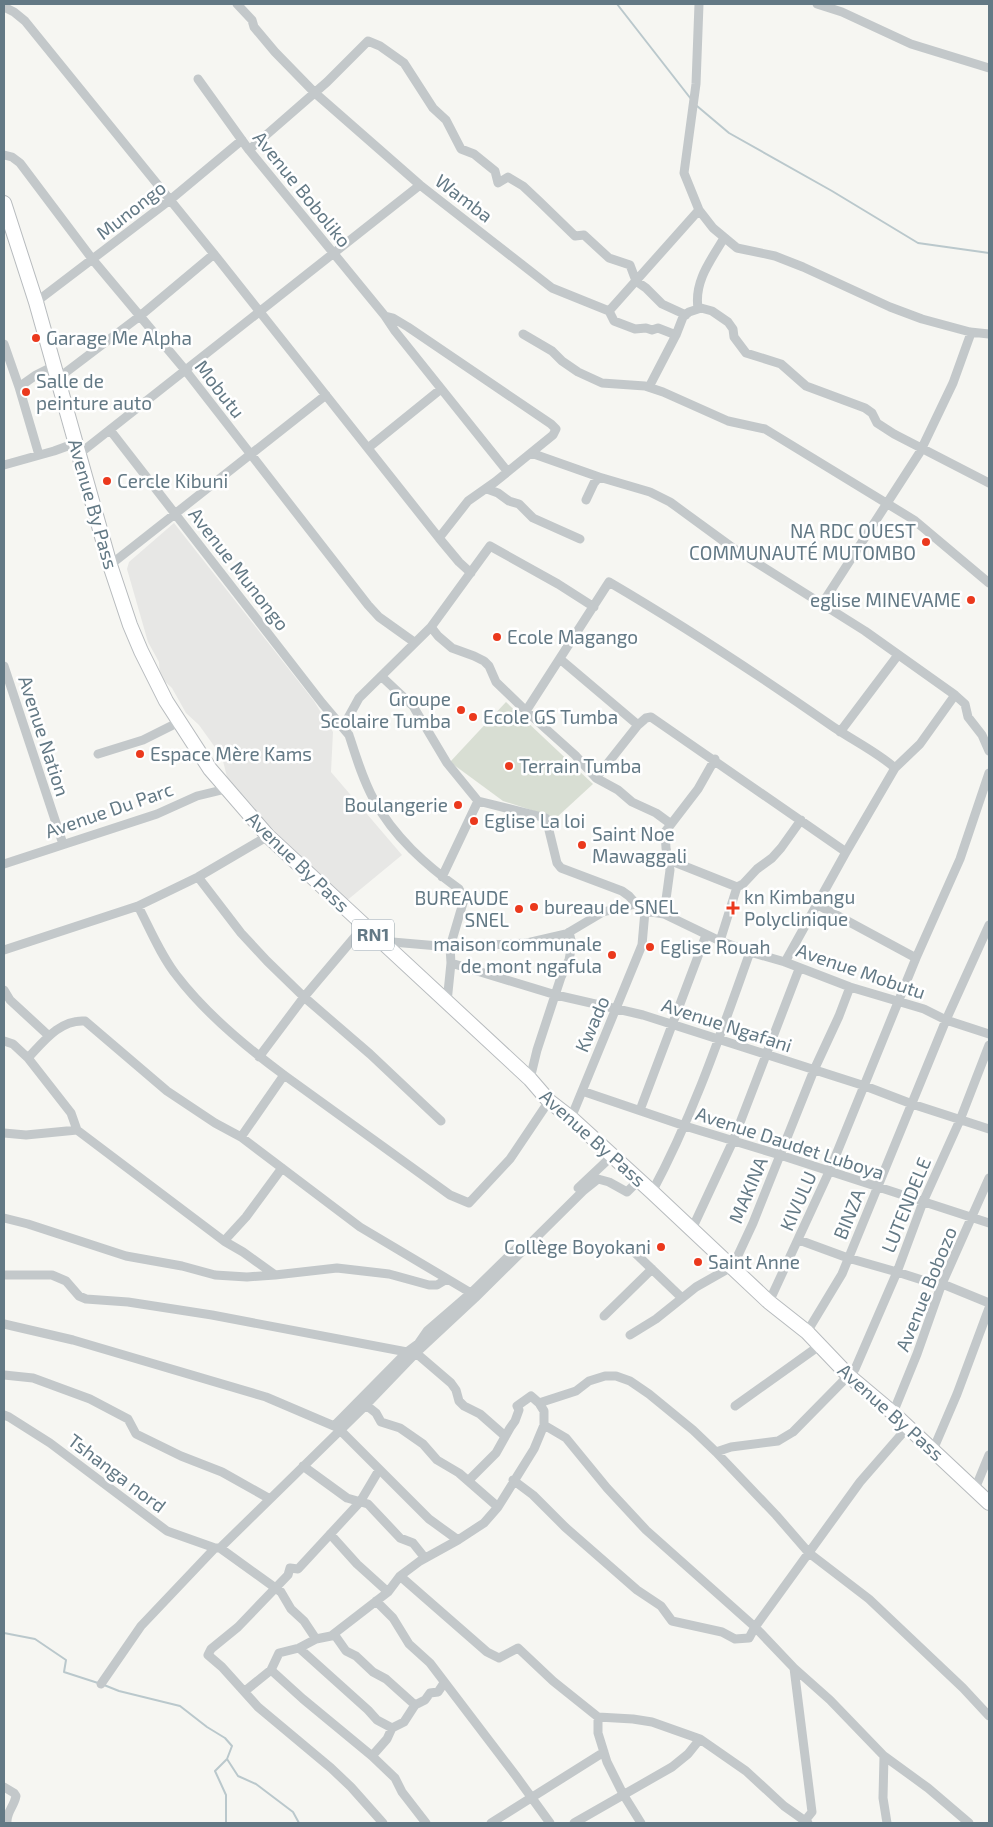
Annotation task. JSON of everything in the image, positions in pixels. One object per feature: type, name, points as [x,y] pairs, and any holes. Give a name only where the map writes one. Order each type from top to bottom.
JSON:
[{"type":"highway","name":"Avenue By Pass","points":[[4,203],[36,302],[110,566],[130,625],[166,701],[194,746],[226,789],[268,836],[530,1080],[549,1101],[571,1118],[770,1302],[807,1332],[849,1376],[893,1413],[989,1503]]},
{"type":"street","name":"Wamba","points":[[238,4],[252,20],[254,27],[260,35],[315,93],[420,185],[552,288],[609,311],[614,321],[635,329],[646,328],[652,330],[658,328],[676,335]]},
{"type":"street","points":[[699,4],[696,84],[684,170],[699,210],[724,238],[738,248],[775,256],[819,273],[890,307],[922,319],[971,333],[989,334]]},
{"type":"street","points":[[817,4],[842,12],[916,46],[989,68]]},
{"type":"street","points":[[4,8],[14,12],[25,21],[214,254],[439,538],[471,573]]},
{"type":"street","points":[[249,150],[315,93],[368,41],[380,46],[404,64],[433,108],[446,120],[461,149],[474,154],[495,172],[498,183],[508,177],[522,186],[550,210],[575,236],[584,235],[609,258],[630,265],[636,281],[662,304],[686,314]]},
{"type":"street","name":"Avenue Boboliko","points":[[198,79],[249,150],[385,316],[507,471]]},
{"type":"street","name":"Munongo","points":[[36,302],[170,200],[242,140]]},
{"type":"street","name":"Mobutu","points":[[4,155],[12,157],[20,163],[93,260],[186,371],[374,611],[414,642]]},
{"type":"street","points":[[4,465],[39,455],[78,449],[110,430],[420,185]]},
{"type":"street","points":[[609,311],[699,210]]},
{"type":"street","points":[[698,308],[696,298],[699,283],[724,238]]},
{"type":"street","points":[[19,387],[36,375],[56,373],[140,316],[214,254]]},
{"type":"street","points":[[649,387],[686,314],[698,308],[712,311],[728,322],[733,329],[734,337],[746,353],[782,364],[806,386],[865,408],[872,413],[877,422],[894,434],[989,483]]},
{"type":"street","name":"Avenue Boboliko","points":[[385,316],[402,323],[556,429],[556,432],[468,501],[439,538]]},
{"type":"street","points":[[822,604],[921,449],[953,383],[971,333]]},
{"type":"street","points":[[523,334],[552,351],[578,372],[602,382],[649,387],[728,421],[765,429],[919,524],[989,583]]},
{"type":"street","points":[[4,344],[39,455]]},
{"type":"street","points":[[368,448],[441,389]]},
{"type":"street","points":[[110,566],[326,395]]},
{"type":"street","name":"Avenue Munongo","points":[[110,430],[349,735],[375,802],[405,843],[415,854],[459,889],[463,897],[462,908],[450,947]]},
{"type":"street","points":[[530,453],[650,492],[670,502],[733,548],[865,631],[955,695],[965,704],[968,717],[982,735],[989,751]]},
{"type":"street","points":[[586,500],[594,482],[599,477]]},
{"type":"street","points":[[487,488],[509,501],[519,504],[533,518],[580,539]]},
{"type":"street","points":[[343,727],[359,698],[431,627],[490,546],[558,584],[594,607]]},
{"type":"street","points":[[526,712],[609,582],[752,670],[840,732],[885,759],[895,768]]},
{"type":"street","points":[[431,627],[452,648],[484,661],[489,666],[496,682],[526,712],[575,755],[596,778],[618,790],[632,802],[656,813],[670,824]]},
{"type":"street","points":[[840,732],[898,656]]},
{"type":"street","points":[[560,659],[638,725]]},
{"type":"street","name":"Avenue Nation","points":[[4,666],[63,844]]},
{"type":"street","points":[[381,676],[413,706],[447,762],[478,801],[442,877]]},
{"type":"street","points":[[785,962],[816,904],[895,768],[920,744],[955,695]]},
{"type":"street","points":[[596,778],[638,725],[646,718],[651,717],[715,759],[846,852]]},
{"type":"street","points":[[98,754],[143,740],[179,722]]},
{"type":"street","points":[[664,914],[670,880],[670,860],[665,832],[698,789],[715,759]]},
{"type":"street","name":"KIVULU","points":[[770,1302],[829,1172],[900,1002],[916,958],[960,860],[989,773]]},
{"type":"street","name":"Avenue Du Parc","points":[[4,864],[157,814],[196,796],[226,789]]},
{"type":"street","name":"Avenue Mobutu","points":[[478,801],[546,818],[555,857],[560,868],[622,892],[645,911],[664,914],[720,941],[785,962],[850,987],[924,1009],[946,1020],[989,1034]]},
{"type":"street","points":[[720,941],[737,887],[743,884],[757,869],[777,853],[801,820]]},
{"type":"street","points":[[4,950],[138,906],[198,877],[268,836]]},
{"type":"street","points":[[670,860],[737,887]]},
{"type":"street","points":[[198,877],[241,932],[304,997],[370,1054],[441,1121]]},
{"type":"street","points":[[380,941],[450,947],[527,943],[566,934],[603,912],[636,904]]},
{"type":"street","points":[[816,904],[916,958]]},
{"type":"street","points":[[138,906],[176,975],[194,996],[259,1057],[450,1195],[468,1203],[510,1159],[549,1101]]},
{"type":"street","name":"Kwado","points":[[571,1118],[642,945],[645,911]]},
{"type":"street","name":"BINZA","points":[[807,1332],[842,1274],[946,1020],[989,925]]},
{"type":"street","points":[[259,1057],[304,997],[364,926]]},
{"type":"street","points":[[530,1080],[537,1050],[561,977],[569,960],[572,944],[569,932]]},
{"type":"street","points":[[640,1110],[706,935]]},
{"type":"street","points":[[447,1002],[451,963],[450,947]]},
{"type":"street","points":[[652,1192],[685,1126],[750,952]]},
{"type":"street","name":"Avenue Ngafani","points":[[451,963],[556,994],[643,1015],[865,1086],[912,1104],[989,1129]]},
{"type":"street","points":[[692,1229],[733,1141],[799,968]]},
{"type":"street","name":"MAKINA","points":[[733,1266],[850,987]]},
{"type":"street","points":[[4,990],[10,1000],[49,1036]]},
{"type":"street","points":[[28,1058],[49,1036],[67,1023],[75,1020],[85,1021],[167,1090],[215,1123],[241,1137],[360,1226],[471,1292]]},
{"type":"street","points":[[4,1042],[14,1044],[28,1058],[71,1113],[77,1130],[224,1241],[275,1275]]},
{"type":"street","name":"LUTENDELE","points":[[716,1452],[731,1446],[778,1441],[793,1432],[849,1376],[859,1361],[897,1272],[923,1202],[960,1120],[989,1045]]},
{"type":"street","points":[[241,1137],[284,1075]]},
{"type":"street","name":"Avenue Daudet Luboya","points":[[582,1091],[685,1126],[989,1223]]},
{"type":"street","points":[[4,1133],[26,1135],[77,1130]]},
{"type":"street","points":[[101,1684],[141,1626],[218,1548],[366,1406],[427,1331],[471,1292],[612,1156]]},
{"type":"street","points":[[224,1241],[246,1217],[282,1168]]},
{"type":"street","name":"Avenue Bobozo","points":[[893,1413],[917,1354],[941,1286],[973,1218],[989,1178]]},
{"type":"street","points":[[4,1324],[74,1340],[266,1397],[334,1426],[411,1352],[475,1298],[582,1191],[598,1180],[609,1182],[627,1192],[638,1180]]},
{"type":"street","points":[[4,1218],[126,1256],[182,1266],[215,1276],[246,1277],[337,1268],[389,1274],[429,1285],[437,1285],[447,1279]]},
{"type":"street","points":[[799,1240],[848,1258],[941,1286],[945,1285],[989,1303]]},
{"type":"street","points":[[632,1250],[682,1298]]},
{"type":"street","points":[[630,1336],[656,1319],[696,1287],[733,1266]]},
{"type":"street","points":[[604,1316],[652,1269]]},
{"type":"street","points":[[4,1275],[52,1275],[66,1281],[80,1296],[86,1299],[128,1302],[212,1315],[411,1352],[449,1380],[456,1390],[458,1401],[480,1414],[504,1436]]},
{"type":"street","points":[[933,1450],[957,1394],[989,1308]]},
{"type":"street","points":[[735,1406],[819,1346]]},
{"type":"street","points":[[4,1374],[33,1378],[90,1399],[128,1420],[136,1434],[181,1456],[222,1472],[270,1499]]},
{"type":"street","points":[[540,1403],[576,1391],[597,1377],[616,1376],[630,1381],[649,1394],[693,1430],[716,1452],[809,1553],[869,1599],[963,1688],[989,1716]]},
{"type":"street","points":[[245,1691],[271,1670],[279,1653],[299,1648],[316,1639],[334,1634],[388,1592],[400,1576],[425,1558],[479,1528],[498,1507],[534,1449],[544,1425],[544,1411],[540,1403],[530,1396],[517,1406],[519,1410],[516,1421],[504,1436],[496,1453],[468,1480]]},
{"type":"street","points":[[366,1406],[376,1413],[381,1422],[400,1428],[427,1447],[436,1460],[455,1470],[498,1507]]},
{"type":"street","name":"Tshanga nord","points":[[4,1415],[50,1443],[168,1531],[218,1548],[276,1587]]},
{"type":"street","points":[[544,1425],[566,1438],[607,1488],[646,1530],[755,1627],[884,1756],[928,1788],[969,1823]]},
{"type":"street","points":[[513,1480],[533,1494],[565,1527],[637,1590],[661,1606],[672,1621],[722,1632],[735,1639],[749,1638],[860,1482],[907,1428]]},
{"type":"street","points":[[340,1430],[428,1519],[458,1540]]},
{"type":"street","points":[[975,1490],[989,1455]]},
{"type":"street","points":[[304,1466],[347,1498],[368,1504],[400,1538],[413,1543],[425,1558]]},
{"type":"street","points":[[379,1470],[360,1502],[298,1569],[290,1568],[288,1575],[238,1627],[208,1654],[264,1712],[351,1787],[383,1823]]},
{"type":"street","points":[[330,1534],[357,1564],[388,1592]]},
{"type":"street","points":[[400,1576],[487,1652],[498,1658],[518,1648],[598,1717],[652,1722],[700,1739],[746,1771],[784,1806],[805,1822],[812,1812],[794,1668]]},
{"type":"street","points":[[276,1587],[281,1592],[290,1609],[304,1621],[316,1639]]},
{"type":"street","points":[[376,1601],[393,1618],[409,1644],[430,1663],[550,1823]]},
{"type":"street","points":[[334,1634],[346,1650],[356,1656],[373,1672],[386,1679],[415,1706]]},
{"type":"street","points":[[299,1648],[377,1720],[392,1728]]},
{"type":"street","points":[[271,1670],[372,1756],[394,1778],[402,1792],[426,1823]]},
{"type":"street","points":[[372,1756],[387,1739],[392,1728],[404,1722],[415,1706],[425,1700],[430,1693],[438,1692],[444,1683]]},
{"type":"street","points":[[598,1717],[598,1733],[607,1762],[623,1794],[641,1823]]},
{"type":"street","points":[[574,1823],[672,1767],[688,1754],[700,1739]]},
{"type":"street","points":[[491,1823],[604,1752]]},
{"type":"street","points":[[884,1756],[883,1798],[887,1823]]},
{"type":"street","points":[[4,1787],[16,1796],[14,1804],[8,1813],[7,1823]]},
{"type":"shaded area","points":[[174,523],[314,701],[333,732],[331,772],[402,855],[345,902],[287,845],[227,777],[222,757],[199,725],[186,713],[172,688],[160,677],[159,662],[148,642],[127,569],[129,562]]},
{"type":"shaded area","points":[[506,702],[593,784],[556,818],[503,801],[450,762]]},
{"type":"waterway","points":[[617,4],[691,99]]},
{"type":"waterway","points":[[697,106],[729,133],[832,191],[918,243],[989,253]]},
{"type":"waterway","points":[[4,1633],[35,1639],[66,1660],[64,1672],[98,1683]]},
{"type":"waterway","points":[[104,1685],[119,1691],[180,1706],[225,1738],[232,1746],[227,1759],[215,1771],[226,1795],[226,1823]]},
{"type":"waterway","points":[[227,1759],[238,1776],[256,1784],[293,1812],[299,1823]]},
{"type":"place","name":"Garage Me Alpha","points":[[36,338]]},
{"type":"place","name":"Salle de peinture auto","points":[[26,392]]},
{"type":"place","name":"Cercle Kibuni","points":[[107,481]]},
{"type":"place","name":"NA RDC OUEST COMMUNAUTÉ MUTOMBO","points":[[926,542]]},
{"type":"place","name":"eglise MINEVAME","points":[[971,600]]},
{"type":"place","name":"Ecole Magango","points":[[497,637]]},
{"type":"place","name":"Groupe Scolaire Tumba","points":[[461,710]]},
{"type":"place","name":"Ecole GS Tumba","points":[[473,717]]},
{"type":"place","name":"Espace Mère Kams","points":[[140,754]]},
{"type":"place","name":"Terrain Tumba","points":[[509,766]]},
{"type":"place","name":"Boulangerie","points":[[458,805]]},
{"type":"place","name":"Eglise La loi","points":[[474,821]]},
{"type":"place","name":"Saint Noe Mawaggali","points":[[582,845]]},
{"type":"place","name":"bureau de SNEL","points":[[534,907]]},
{"type":"place","name":"kn Kimbangu Polyclinique","points":[[733,908]]},
{"type":"place","name":"BUREAUDE SNEL","points":[[519,909]]},
{"type":"place","name":"Eglise Rouah","points":[[650,947]]},
{"type":"place","name":"maison communale de mont ngafula","points":[[612,955]]},
{"type":"place","name":"Collège Boyokani","points":[[661,1247]]},
{"type":"place","name":"Saint Anne","points":[[698,1262]]}]
